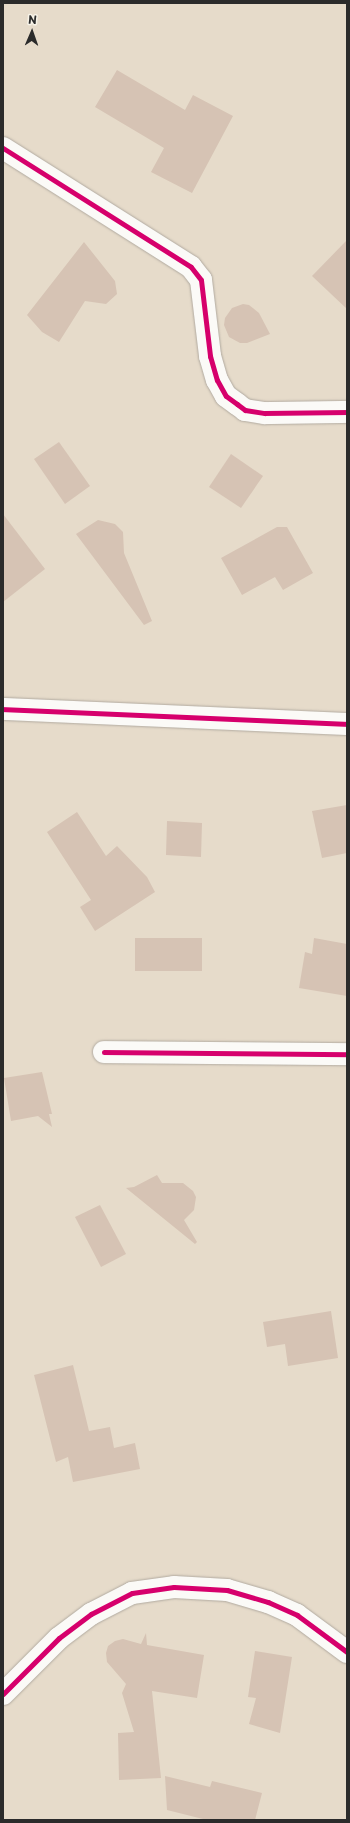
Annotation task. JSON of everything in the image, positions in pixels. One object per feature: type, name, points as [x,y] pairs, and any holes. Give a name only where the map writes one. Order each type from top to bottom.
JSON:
[{"type":"street","points":[[3,148],[191,267],[201,280],[210,356],[217,380],[226,396],[245,410],[265,413],[347,412]]},
{"type":"street","points":[[3,709],[347,724]]},
{"type":"street","points":[[104,1052],[347,1054]]},
{"type":"street","points":[[3,1694],[59,1638],[91,1614],[132,1593],[174,1587],[227,1590],[268,1602],[297,1614],[347,1652]]},
{"type":"building","points":[[117,70],[185,110],[193,95],[233,116],[192,193],[151,172],[164,148],[95,107]]},
{"type":"building","points":[[347,240],[347,309],[312,276]]},
{"type":"building","points":[[84,242],[115,281],[117,294],[106,304],[85,301],[59,342],[42,332],[27,315]]},
{"type":"building","points":[[243,304],[249,305],[259,313],[270,334],[247,343],[240,343],[229,337],[224,325],[225,318],[232,308]]},
{"type":"building","points":[[59,442],[90,486],[65,504],[34,459]]},
{"type":"building","points":[[231,454],[263,476],[241,508],[209,487]]},
{"type":"building","points":[[3,514],[45,569],[3,602]]},
{"type":"building","points":[[98,520],[115,524],[123,532],[124,553],[152,621],[144,625],[76,534]]},
{"type":"building","points":[[277,527],[287,527],[313,573],[283,590],[275,577],[242,595],[221,558]]},
{"type":"building","points":[[347,805],[347,853],[322,858],[312,811]]},
{"type":"building","points":[[77,812],[106,856],[117,846],[147,877],[155,892],[95,931],[80,907],[91,900],[47,832]]},
{"type":"building","points":[[167,821],[202,823],[201,857],[166,855]]},
{"type":"building","points":[[135,938],[202,938],[202,971],[135,971]]},
{"type":"building","points":[[314,938],[347,944],[347,996],[299,988],[305,952],[312,954]]},
{"type":"building","points":[[42,1072],[52,1114],[49,1114],[52,1127],[38,1116],[11,1121],[4,1078]]},
{"type":"building","points":[[157,1175],[162,1183],[183,1183],[193,1191],[196,1197],[194,1210],[184,1220],[197,1242],[195,1244],[126,1188],[134,1187]]},
{"type":"building","points":[[100,1205],[126,1254],[101,1267],[75,1217]]},
{"type":"building","points":[[331,1311],[338,1358],[288,1366],[285,1344],[267,1347],[263,1322]]},
{"type":"building","points":[[73,1365],[89,1431],[110,1427],[114,1448],[135,1443],[140,1469],[73,1482],[68,1457],[56,1462],[34,1375]]},
{"type":"building","points":[[146,1633],[147,1645],[204,1655],[197,1698],[152,1691],[161,1778],[119,1780],[118,1733],[134,1732],[122,1693],[126,1684],[107,1662],[106,1653],[108,1646],[115,1641],[123,1639],[141,1644]]},
{"type":"building","points":[[255,1651],[292,1657],[280,1733],[249,1724],[256,1698],[248,1697]]},
{"type":"building","points":[[165,1776],[210,1787],[212,1781],[262,1793],[255,1820],[207,1820],[167,1810]]},
{"type":"cycle path","points":[[3,148],[191,267],[201,280],[210,356],[217,380],[226,396],[245,410],[265,413],[347,412]]},
{"type":"cycle path","points":[[3,709],[347,724]]},
{"type":"cycle path","points":[[104,1052],[347,1054]]},
{"type":"cycle path","points":[[3,1694],[59,1638],[91,1614],[132,1593],[174,1587],[227,1590],[268,1602],[297,1615],[347,1652]]}]
